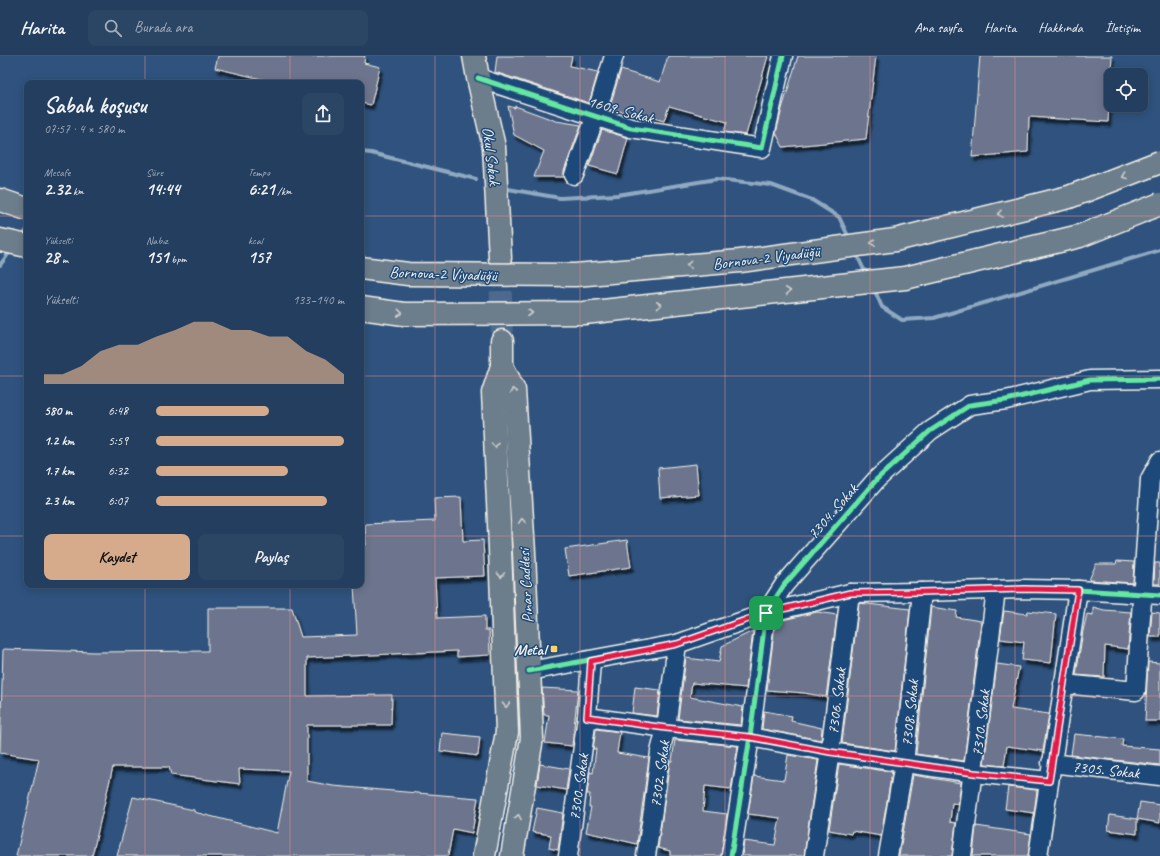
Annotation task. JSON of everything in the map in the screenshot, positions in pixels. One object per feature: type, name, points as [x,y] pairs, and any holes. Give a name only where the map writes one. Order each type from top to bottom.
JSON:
[{"type":"main road","name":"Okul Sokak","points":[[474,56],[494,147],[500,258]]},
{"type":"main road","name":"Bornova-2 Viyadüğü","points":[[364,268],[408,274],[576,275],[763,258],[895,240],[1069,197],[1160,162]]},
{"type":"main road","points":[[0,200],[24,208]]},
{"type":"main road","points":[[364,308],[404,314],[584,313],[905,278],[1080,236],[1160,204]]},
{"type":"main road","points":[[0,240],[24,245]]},
{"type":"main road","name":"Pınar Caddesi","points":[[484,856],[507,732],[493,393],[502,366],[502,341]]},
{"type":"main road","name":"Pınar Caddesi","points":[[502,366],[514,390],[524,560],[532,738],[512,856]]},
{"type":"street","points":[[574,175],[596,118],[614,56]]},
{"type":"street","name":"1609. Sokak","points":[[478,78],[596,118],[631,128],[762,148],[783,56]]},
{"type":"street","name":"7304. Sokak","points":[[731,856],[750,737],[766,613],[784,585],[877,480],[930,431],[970,405],[1006,400],[1090,380],[1160,380]]},
{"type":"street","points":[[1063,684],[1136,691],[1150,479],[1160,461]]},
{"type":"street","points":[[529,671],[591,661],[677,644],[766,613],[850,593],[1024,589],[1078,590],[1160,595]]},
{"type":"street","name":"7310. Sokak","points":[[962,856],[974,773],[996,590]]},
{"type":"street","points":[[1038,856],[1078,590]]},
{"type":"street","name":"7308. Sokak","points":[[888,856],[904,763],[922,592]]},
{"type":"street","name":"7306. Sokak","points":[[814,856],[830,752],[850,593]]},
{"type":"street","name":"7302. Sokak","points":[[646,856],[660,752],[666,728],[677,644]]},
{"type":"street","points":[[587,717],[591,661]]},
{"type":"street","name":"7305. Sokak","points":[[587,717],[666,728],[750,737],[830,752],[904,763],[974,773],[1049,781]]},
{"type":"street","name":"7300. Sokak","points":[[568,856],[587,717]]},
{"type":"street","name":"7305. Sokak","points":[[1052,763],[1160,776]]},
{"type":"building","points":[[218,56],[365,56],[364,63],[380,67],[371,105],[364,104],[364,80],[265,80],[215,68]]},
{"type":"building","points":[[497,56],[572,56],[570,66],[598,72],[589,103],[495,72]]},
{"type":"building","points":[[668,56],[768,56],[746,135],[724,132],[727,122],[669,106],[664,121],[633,112],[633,114],[609,109],[621,70],[660,82]]},
{"type":"building","points":[[798,56],[876,56],[866,139],[783,147],[776,133]]},
{"type":"building","points":[[980,56],[1112,56],[1111,68],[1104,68],[1104,112],[1109,112],[1108,122],[1029,117],[1028,152],[972,157]]},
{"type":"building","points":[[508,106],[515,108],[515,106],[556,121],[581,125],[564,171],[564,177],[534,177],[544,151],[514,135]]},
{"type":"building","points":[[602,130],[628,138],[618,174],[589,166]]},
{"type":"building","points":[[696,464],[699,495],[660,498],[658,468]]},
{"type":"building","points":[[461,497],[463,541],[483,540],[485,576],[435,578],[437,618],[485,616],[485,630],[489,630],[490,655],[457,657],[457,651],[307,658],[307,696],[392,695],[391,725],[307,725],[307,781],[333,786],[478,798],[472,833],[453,829],[448,856],[117,856],[133,797],[194,810],[194,812],[277,833],[289,771],[239,769],[240,784],[171,775],[169,767],[113,767],[92,856],[16,856],[39,759],[0,753],[3,649],[95,652],[208,651],[208,608],[292,608],[301,637],[357,635],[354,588],[364,588],[364,545],[366,545],[365,524],[435,521],[434,498]]},
{"type":"building","points":[[627,540],[631,567],[569,576],[565,549]]},
{"type":"building","points":[[1117,561],[1134,562],[1133,583],[1089,580],[1096,564],[1116,564]]},
{"type":"building","points":[[1155,563],[1160,563],[1160,584],[1154,584]]},
{"type":"building","points":[[859,603],[910,609],[895,751],[842,743]]},
{"type":"building","points":[[931,607],[957,611],[956,617],[981,621],[964,761],[916,754]]},
{"type":"building","points":[[1093,607],[1104,610],[1131,612],[1128,649],[1105,646],[1104,677],[1076,675],[1087,614],[1093,615]]},
{"type":"building","points":[[1004,611],[1027,614],[1028,611],[1056,614],[1051,663],[1022,660],[1024,642],[1000,639]]},
{"type":"building","points":[[817,612],[837,615],[826,697],[804,693],[767,690],[775,624],[783,620]]},
{"type":"building","points":[[1152,612],[1160,613],[1160,637],[1150,637]]},
{"type":"building","points":[[753,631],[746,688],[692,683],[690,697],[743,707],[741,725],[678,719],[686,658],[719,662],[722,646]]},
{"type":"building","points":[[1148,662],[1160,663],[1160,721],[1145,721]]},
{"type":"building","points":[[997,664],[1019,667],[1011,709],[1049,714],[1043,751],[1007,746],[1004,766],[984,764]]},
{"type":"building","points":[[635,687],[660,690],[657,716],[632,713]]},
{"type":"building","points":[[542,688],[578,690],[572,746],[545,743],[549,715],[544,715]]},
{"type":"building","points":[[764,711],[792,716],[791,721],[822,728],[821,740],[762,729]]},
{"type":"building","points":[[596,729],[620,732],[617,753],[649,758],[637,844],[586,832],[591,807],[589,807],[590,794],[587,794],[590,772],[593,773],[596,749],[593,749]]},
{"type":"building","points":[[442,733],[480,737],[478,756],[440,751]]},
{"type":"building","points":[[1074,734],[1123,739],[1122,746],[1160,749],[1160,765],[1071,755]]},
{"type":"building","points":[[675,740],[738,746],[731,789],[705,786],[703,811],[727,814],[721,856],[670,856],[670,851],[658,848],[670,761],[672,761]]},
{"type":"building","points":[[788,755],[818,760],[804,856],[742,856],[744,841],[775,845],[780,818],[748,814],[754,776],[784,780]]},
{"type":"building","points":[[540,764],[569,769],[566,790],[537,785]]},
{"type":"building","points":[[839,764],[892,772],[881,836],[852,831],[851,834],[829,830]]},
{"type":"building","points":[[913,775],[961,783],[958,804],[952,803],[950,822],[956,823],[952,856],[899,856]]},
{"type":"building","points":[[1008,787],[1037,790],[1034,813],[1005,809]]},
{"type":"building","points":[[1140,802],[1160,805],[1160,823],[1137,819]]},
{"type":"building","points":[[537,808],[563,813],[558,850],[549,848],[551,835],[532,832]]},
{"type":"building","points":[[1110,815],[1137,819],[1137,834],[1108,830]]},
{"type":"building","points":[[976,826],[1031,834],[1028,856],[973,856]]},
{"type":"waterway","points":[[364,152],[476,179]]},
{"type":"waterway","points":[[508,189],[560,198],[617,195],[717,179],[771,185],[812,200],[839,217],[850,240]]},
{"type":"waterway","points":[[21,237],[24,234]]},
{"type":"waterway","points":[[0,265],[12,249]]},
{"type":"waterway","points":[[874,289],[882,307],[902,320],[934,318],[1160,250]]},
{"type":"waterway","points":[[855,251],[867,276]]},
{"type":"tunnel","points":[[500,258],[502,341]]},
{"type":"cycle path","points":[[478,78],[631,128],[762,148],[783,56]]},
{"type":"cycle path","points":[[731,856],[750,737],[766,613],[784,585],[877,479],[930,431],[970,405],[1006,400],[1090,380],[1160,379]]},
{"type":"cycle path","points":[[529,671],[677,644],[766,613],[850,593],[1024,589],[1078,590],[1160,595]]},
{"type":"place","name":"Metal","points":[[554,649]]},
{"type":"route","points":[[1024,589],[1078,590],[1049,781],[974,773],[904,763],[830,752],[750,737],[666,728],[587,717],[591,661],[677,644],[766,613],[850,593],[1024,589]]}]
